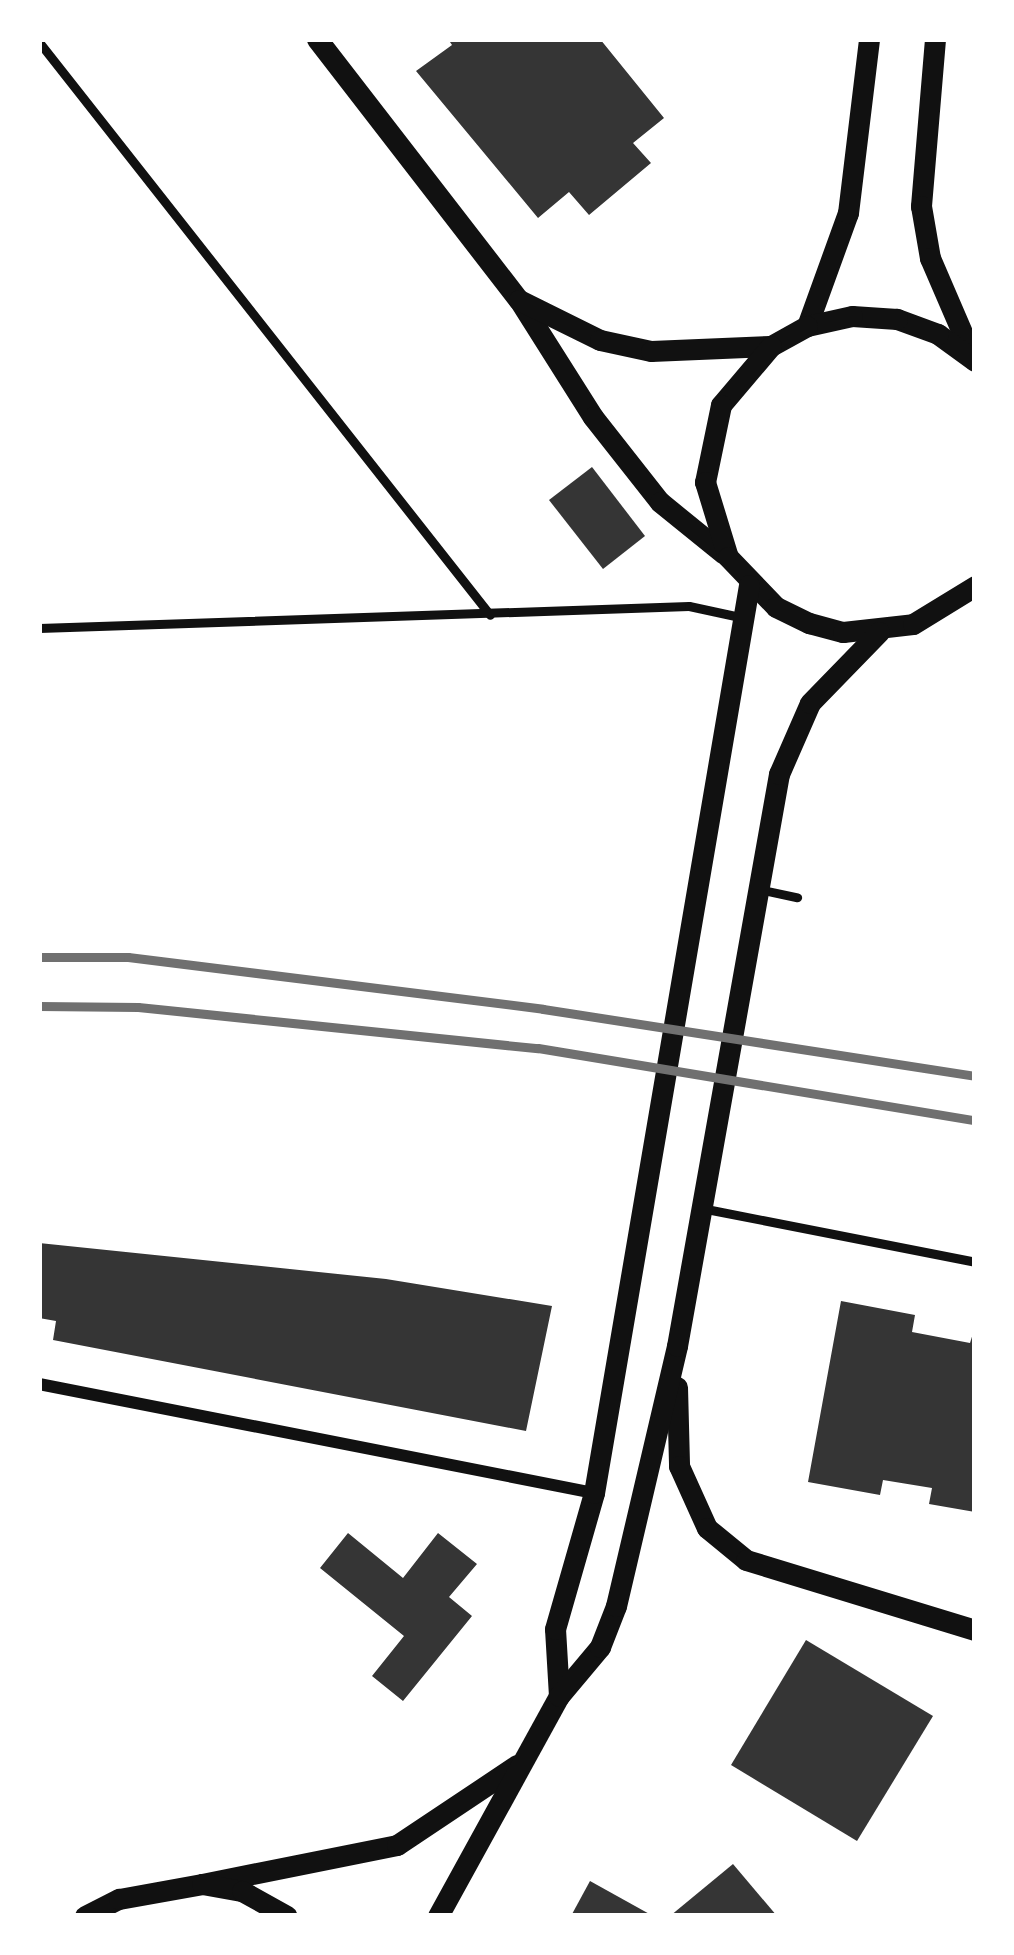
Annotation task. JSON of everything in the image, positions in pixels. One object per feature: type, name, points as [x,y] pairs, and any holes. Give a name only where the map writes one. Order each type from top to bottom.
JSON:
[{"type":"street","points":[[317,39],[518,300],[660,502],[728,557],[749,585],[809,623],[879,632],[946,610],[974,587]]},
{"type":"street","points":[[808,326],[848,213],[869,39]]},
{"type":"street","points":[[934,39],[921,206],[930,257],[975,361]]},
{"type":"street","points":[[518,300],[600,340],[651,351],[771,346]]},
{"type":"street","points":[[728,557],[705,482],[708,443],[721,406],[771,346],[808,326],[852,316],[896,319],[938,334],[975,361]]},
{"type":"street","points":[[559,1696],[555,1629],[594,1493],[749,585]]},
{"type":"street","points":[[438,1916],[559,1696],[600,1647],[616,1606],[677,1346],[758,889],[792,730],[879,632]]},
{"type":"street","points":[[677,1346],[679,1466],[707,1528],[746,1560],[971,1629]]},
{"type":"street","points":[[39,1384],[594,1493]]},
{"type":"street","points":[[85,1916],[142,1892],[397,1845],[523,1761]]},
{"type":"street","points":[[202,1884],[242,1891],[287,1916]]},
{"type":"lane","points":[[39,42],[490,615]]},
{"type":"lane","points":[[39,628],[689,606],[744,618]]},
{"type":"lane","points":[[758,889],[797,897]]},
{"type":"lane","points":[[701,1208],[975,1262]]},
{"type":"building","points":[[448,39],[600,39],[664,118],[633,143],[651,163],[589,215],[569,192],[538,218],[416,71],[452,45]]},
{"type":"building","points":[[592,467],[645,536],[603,569],[549,500]]},
{"type":"building","points":[[39,1243],[386,1279],[552,1306],[526,1431],[53,1340],[56,1321],[39,1318]]},
{"type":"building","points":[[841,1301],[915,1315],[912,1332],[970,1343],[975,1327],[975,1512],[929,1504],[932,1488],[883,1480],[880,1495],[808,1482]]},
{"type":"building","points":[[348,1533],[403,1578],[438,1533],[477,1564],[449,1597],[472,1616],[403,1701],[372,1676],[404,1636],[320,1568]]},
{"type":"building","points":[[806,1640],[933,1716],[857,1841],[731,1765]]},
{"type":"building","points":[[733,1864],[777,1916],[670,1916]]},
{"type":"building","points":[[590,1881],[653,1916],[571,1916]]},
{"type":"railway","points":[[39,957],[128,957],[543,1009],[975,1076]]},
{"type":"railway","points":[[39,1006],[138,1007],[538,1048],[975,1120]]}]
